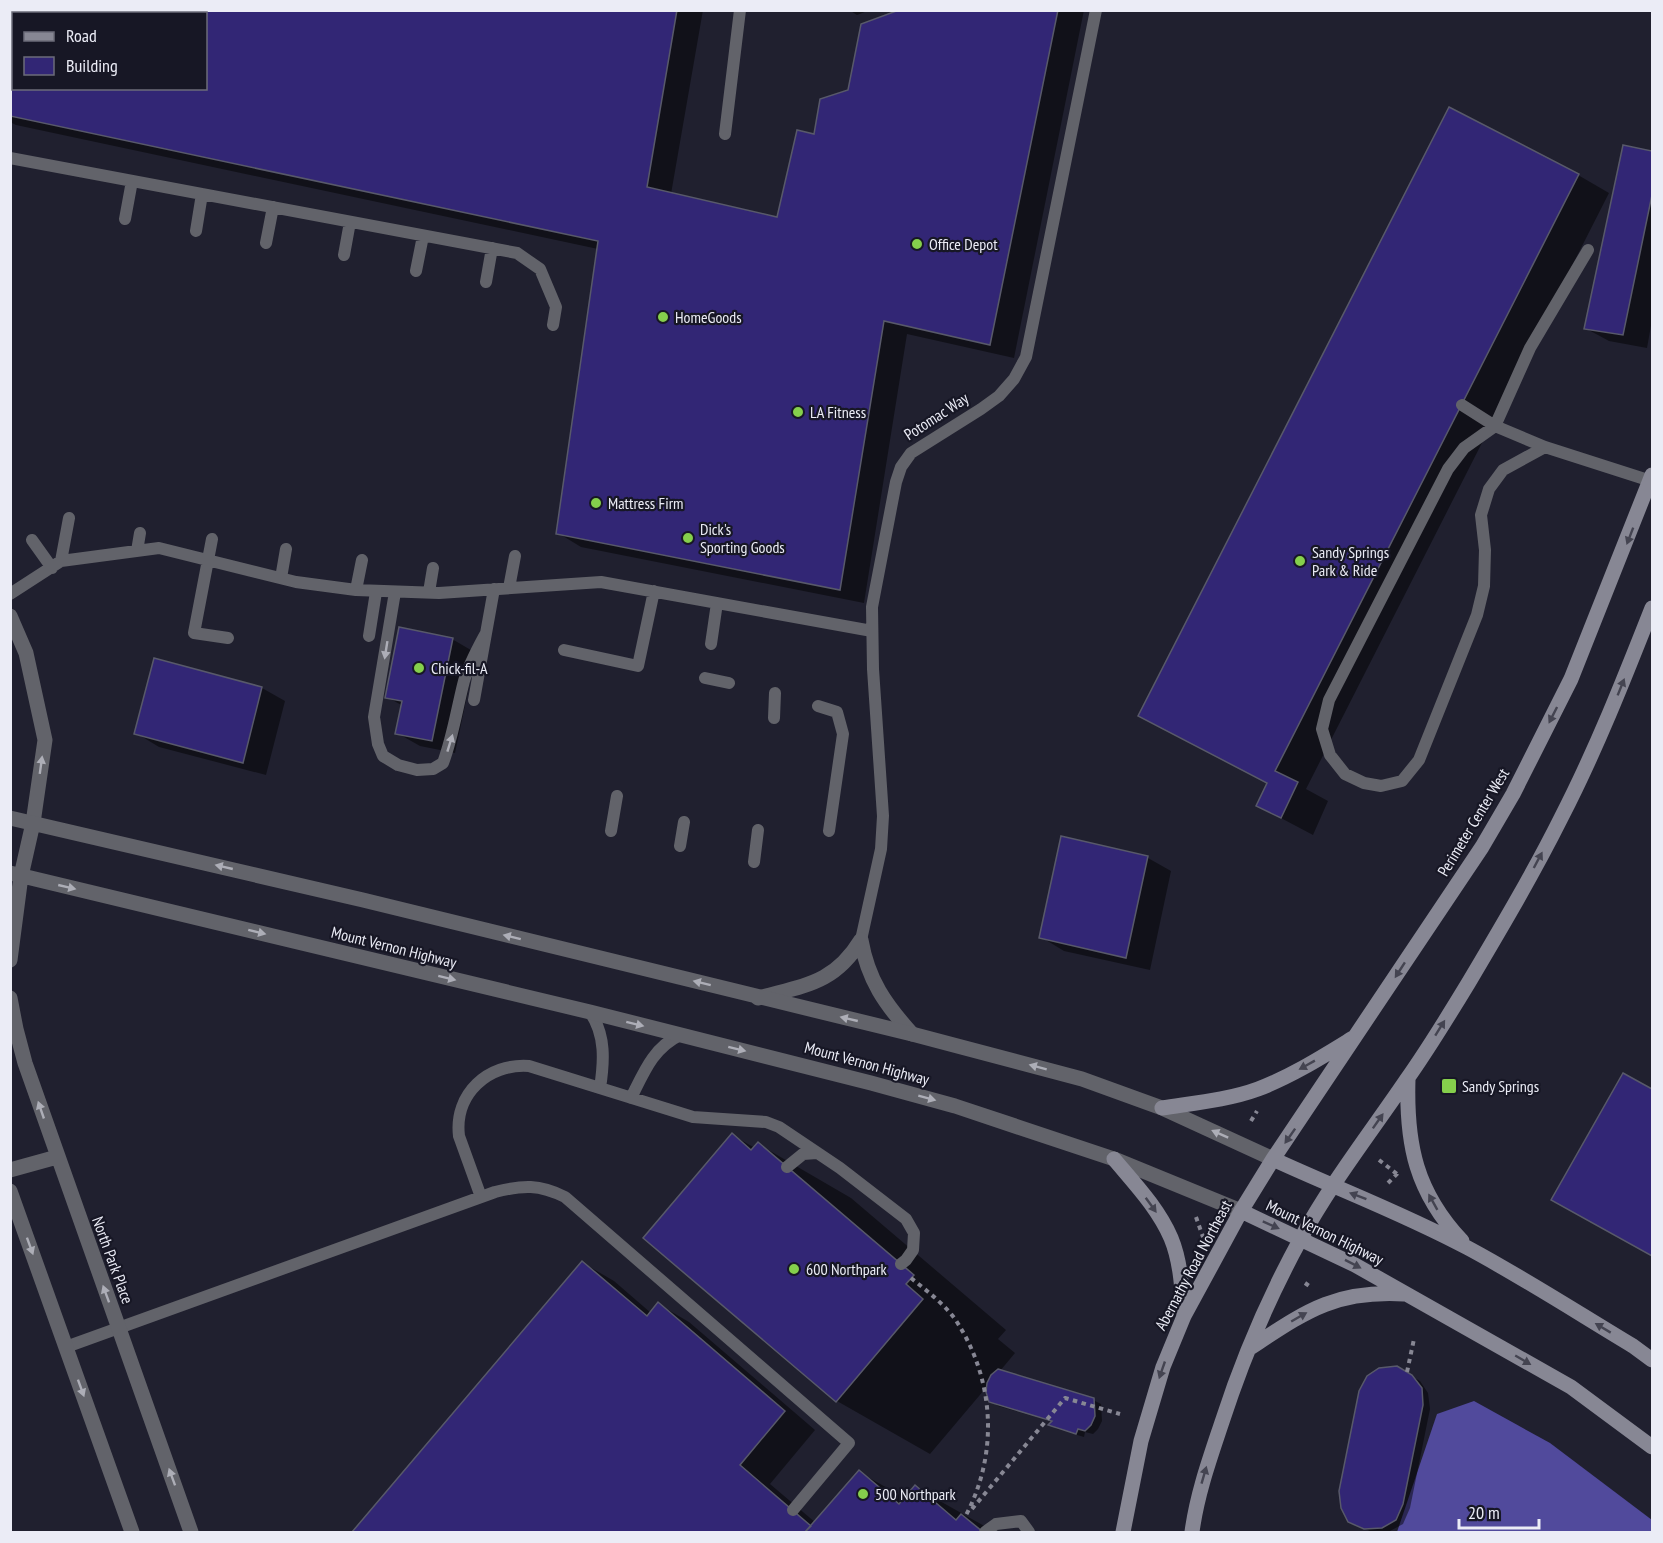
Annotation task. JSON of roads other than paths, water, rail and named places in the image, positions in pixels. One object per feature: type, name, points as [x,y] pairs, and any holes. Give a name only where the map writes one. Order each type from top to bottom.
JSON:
[{"type":"main road","name":"Perimeter Center West","points":[[1273,1160],[1482,847],[1513,794],[1571,679],[1652,479]]},
{"type":"main road","points":[[1192,1533],[1204,1476],[1227,1406],[1282,1274],[1301,1238],[1468,984],[1561,818],[1618,695],[1653,608]]},
{"type":"main road","points":[[1162,1108],[1227,1098],[1259,1089],[1305,1066],[1358,1035]]},
{"type":"main road","points":[[1408,1078],[1407,1113],[1410,1138],[1423,1184],[1444,1221],[1468,1248]]},
{"type":"main road","points":[[1114,1159],[1153,1207],[1172,1239],[1181,1280],[1184,1316]]},
{"type":"main road","points":[[1273,1160],[1383,1206],[1468,1248],[1653,1360]]},
{"type":"main road","name":"Abernathy Road Northeast","points":[[1123,1533],[1141,1441],[1163,1367],[1184,1316],[1241,1211],[1273,1160]]},
{"type":"main road","name":"Mount Vernon Highway","points":[[1241,1211],[1301,1238],[1409,1294],[1571,1387],[1653,1447]]},
{"type":"main road","points":[[1250,1348],[1300,1315],[1340,1298],[1360,1294],[1409,1294]]},
{"type":"street","points":[[10,616],[26,652],[45,740],[33,823],[16,874],[10,960]]},
{"type":"street","points":[[10,818],[351,897],[912,1034],[1083,1079],[1162,1108],[1273,1160]]},
{"type":"street","name":"Mount Vernon Highway","points":[[16,874],[590,1012],[831,1072],[955,1106],[1114,1159],[1241,1211]]},
{"type":"street","name":"Potomac Way","points":[[758,998],[827,976],[847,960],[861,940]]},
{"type":"street","name":"Potomac Way","points":[[861,940],[868,970],[881,998],[912,1034]]},
{"type":"street","name":"North Park Place","points":[[10,998],[20,1046],[57,1157],[191,1533]]},
{"type":"street","points":[[10,1170],[57,1157]]},
{"type":"street","points":[[10,1191],[132,1533]]},
{"type":"lane","points":[[725,134],[740,10]]},
{"type":"lane","name":"Potomac Way","points":[[861,940],[881,849],[883,816],[872,607],[896,482],[901,467],[911,453],[999,396],[1014,379],[1026,357],[1096,10]]},
{"type":"lane","points":[[10,158],[517,253],[540,269],[556,307],[553,325]]},
{"type":"lane","points":[[125,219],[132,181]]},
{"type":"lane","points":[[195,231],[202,194]]},
{"type":"lane","points":[[266,243],[273,207]]},
{"type":"lane","points":[[344,255],[351,222]]},
{"type":"lane","points":[[416,271],[423,236]]},
{"type":"lane","points":[[486,282],[492,248]]},
{"type":"lane","points":[[1545,447],[1503,470],[1489,489],[1481,515],[1485,550],[1484,586],[1477,615],[1419,760],[1402,781],[1381,786],[1364,783],[1345,774],[1330,755],[1322,729],[1329,700],[1448,469],[1464,448],[1495,426],[1530,348],[1588,250]]},
{"type":"lane","points":[[1461,405],[1495,426],[1545,447],[1652,479]]},
{"type":"lane","points":[[56,565],[69,518]]},
{"type":"lane","points":[[136,551],[140,532]]},
{"type":"lane","points":[[212,539],[194,633],[228,638]]},
{"type":"lane","points":[[32,540],[56,565]]},
{"type":"lane","points":[[10,594],[56,565],[159,548],[281,578],[356,590],[429,592],[601,582],[872,631]]},
{"type":"lane","points":[[281,578],[286,549]]},
{"type":"lane","points":[[509,588],[515,556]]},
{"type":"lane","points":[[356,590],[362,560]]},
{"type":"lane","points":[[429,592],[433,568]]},
{"type":"lane","points":[[474,700],[494,589]]},
{"type":"lane","points":[[564,650],[638,666],[654,591]]},
{"type":"lane","points":[[369,636],[376,592]]},
{"type":"lane","points":[[395,592],[374,717],[378,744],[383,756],[398,765],[417,771],[433,769],[443,764],[470,663],[486,633]]},
{"type":"lane","points":[[711,644],[717,603]]},
{"type":"lane","points":[[705,678],[729,683]]},
{"type":"lane","points":[[774,718],[775,693]]},
{"type":"lane","points":[[818,706],[837,712],[843,734],[829,831]]},
{"type":"lane","points":[[611,831],[617,796]]},
{"type":"lane","points":[[680,846],[684,822]]},
{"type":"lane","points":[[754,862],[758,830]]},
{"type":"lane","points":[[590,1012],[596,1021],[603,1051],[604,1064],[600,1088]]},
{"type":"lane","points":[[631,1098],[650,1060],[664,1044],[680,1035]]},
{"type":"lane","points":[[481,1197],[462,1148],[457,1125],[462,1105],[481,1079],[497,1070],[518,1065],[529,1066],[693,1117],[732,1118],[766,1122],[779,1127],[840,1168],[906,1219],[914,1233],[913,1250],[900,1264]]},
{"type":"lane","points":[[787,1167],[803,1154],[817,1153]]},
{"type":"lane","points":[[66,1347],[481,1197],[511,1188],[540,1187],[565,1197],[849,1443],[793,1510]]},
{"type":"lane","points":[[985,1533],[996,1524],[1021,1521],[1029,1533]]},
{"type":"place","name":"Office Depot","points":[[917,244]]},
{"type":"place","name":"HomeGoods","points":[[663,317]]},
{"type":"place","name":"LA Fitness","points":[[798,412]]},
{"type":"place","name":"Mattress Firm","points":[[596,503]]},
{"type":"place","name":"Dick's Sporting Goods","points":[[688,538]]},
{"type":"place","name":"Sandy Springs Park & Ride","points":[[1300,561]]},
{"type":"place","name":"Chick-fil-A","points":[[419,668]]},
{"type":"place","name":"Sandy Springs","points":[[1449,1086]]},
{"type":"place","name":"600 Northpark","points":[[794,1269]]},
{"type":"place","name":"500 Northpark","points":[[863,1494]]}]
